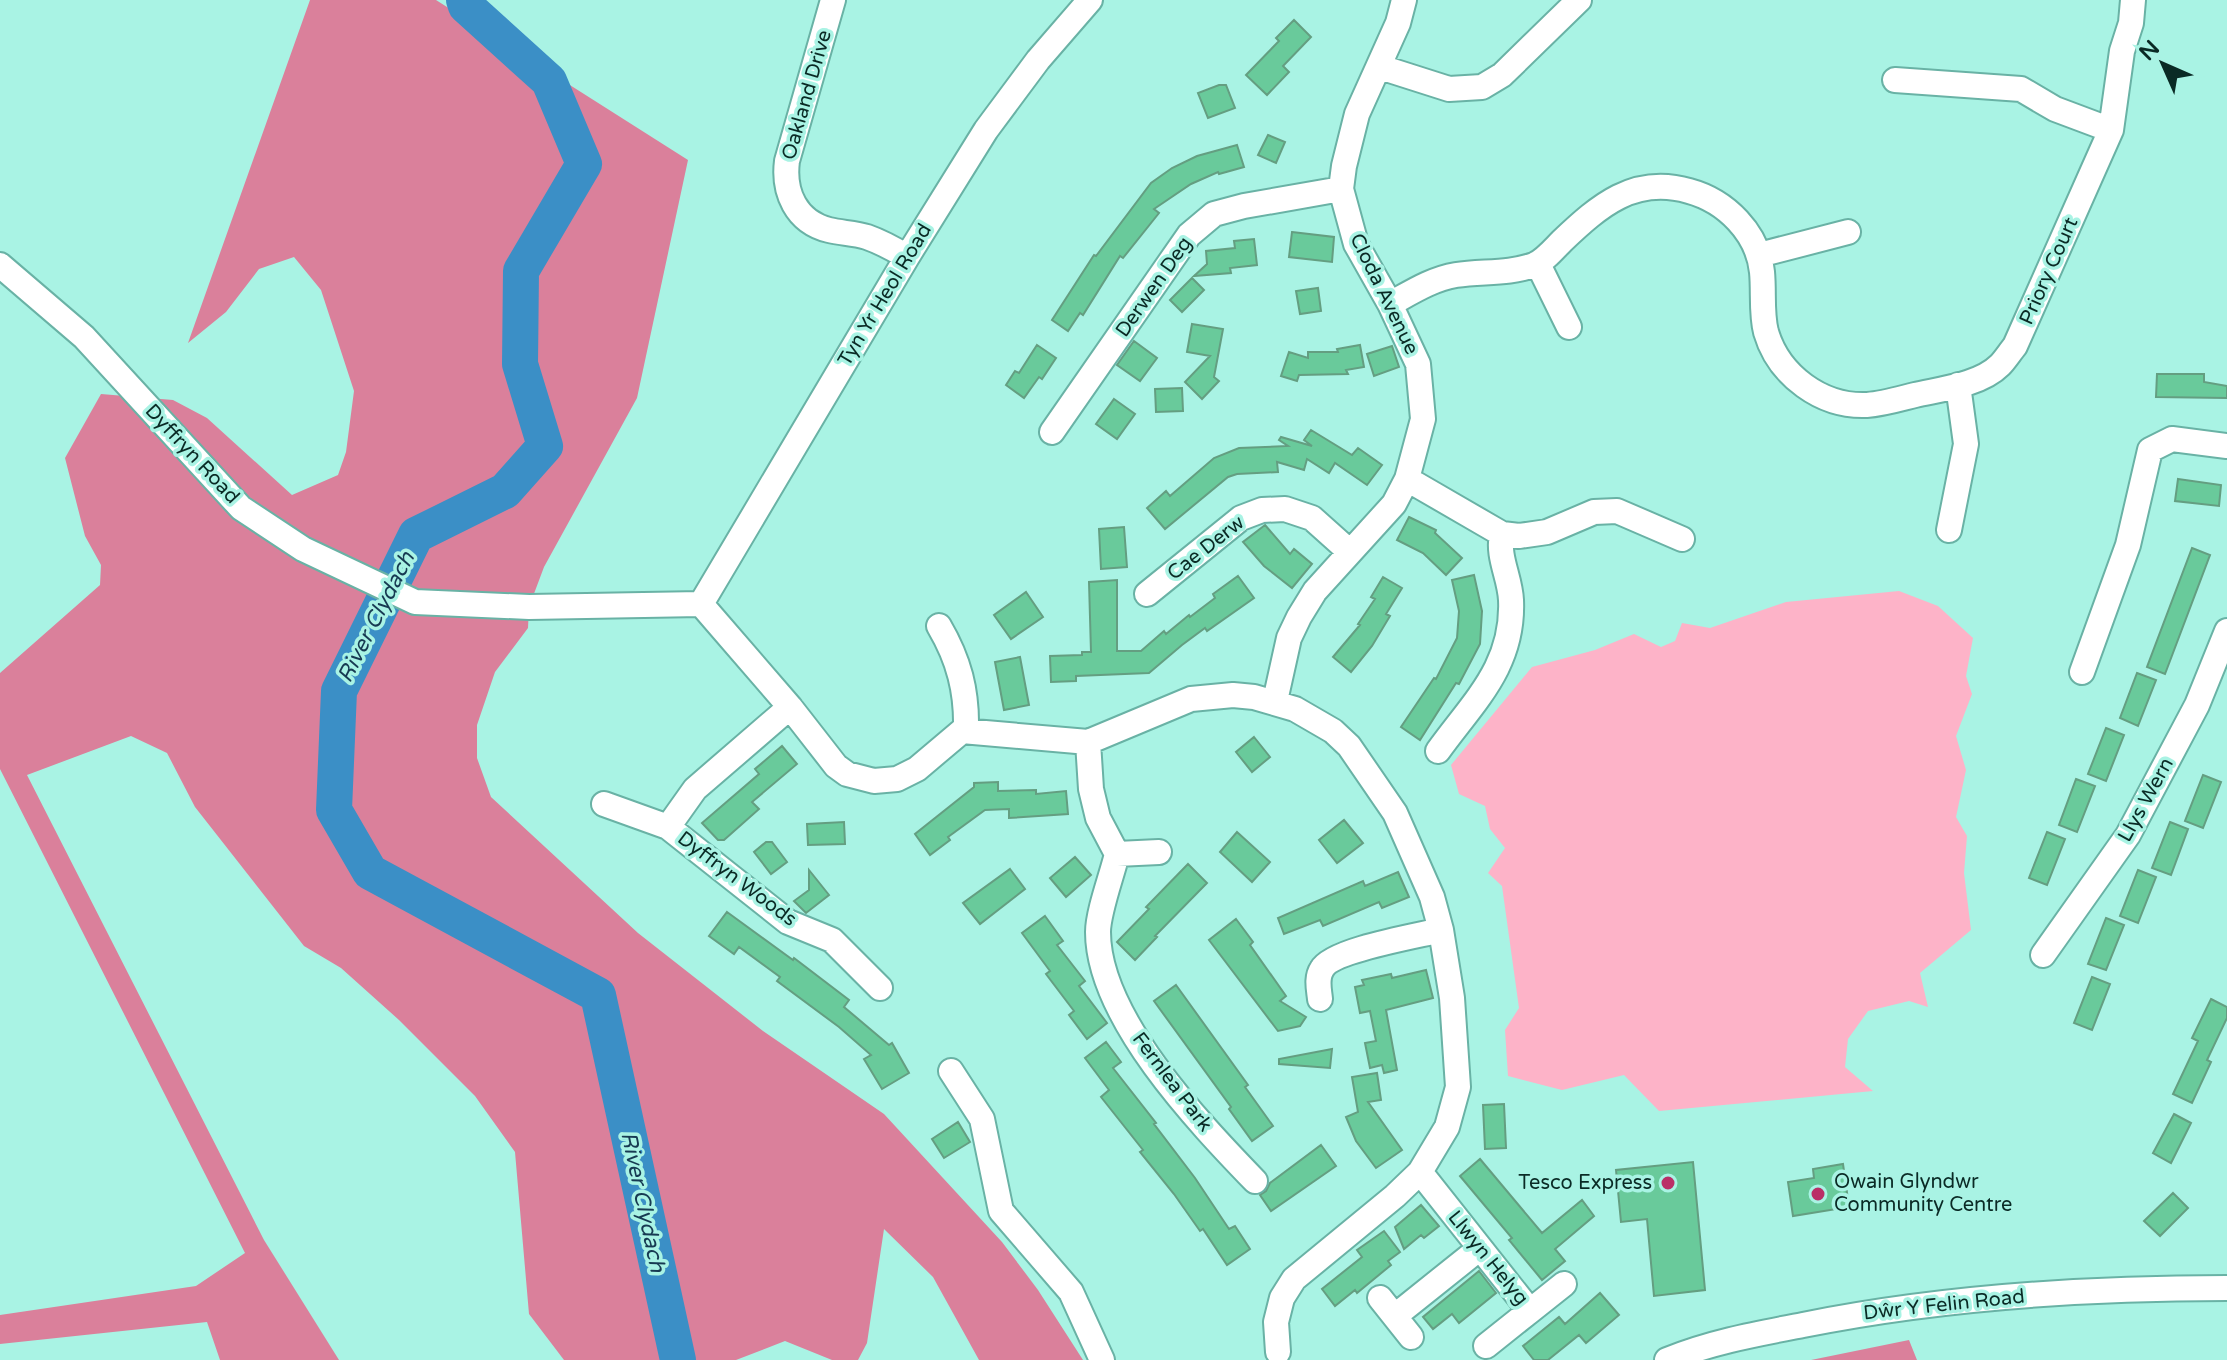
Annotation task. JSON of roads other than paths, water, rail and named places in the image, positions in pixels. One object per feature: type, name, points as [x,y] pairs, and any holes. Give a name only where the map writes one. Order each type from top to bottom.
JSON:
[{"type":"street","name":"Oakland Drive","points":[[833,0],[787,161],[786,185],[795,207],[810,222],[829,230],[865,236],[907,257]]},
{"type":"street","name":"Tyn Yr Heol Road","points":[[701,604],[986,130],[1038,60],[1090,0]]},
{"type":"street","name":"Cloda Avenue","points":[[1275,701],[1289,638],[1299,617],[1315,591],[1394,504],[1407,479],[1423,419],[1418,364],[1390,304],[1356,244],[1341,189],[1357,114],[1380,67],[1404,0]]},
{"type":"street","points":[[1380,67],[1449,89],[1482,87],[1502,75],[1579,0]]},
{"type":"street","name":"Priory Court","points":[[1538,264],[1608,201],[1639,189],[1688,190],[1718,204],[1743,227],[1759,255],[1766,333],[1781,363],[1805,387],[1836,401],[1868,405],[1958,385],[1987,374],[1999,366],[2015,346],[2111,130],[2133,0]]},
{"type":"street","points":[[1895,80],[2021,89],[2055,109],[2111,130]]},
{"type":"street","name":"Derwen Deg","points":[[1052,432],[1189,235],[1214,214],[1341,189]]},
{"type":"street","points":[[1759,255],[1848,232]]},
{"type":"street","points":[[1390,304],[1429,282],[1458,275],[1506,272],[1538,264],[1569,327]]},
{"type":"street","name":"Dyffryn Road","points":[[0,265],[84,337],[241,508],[303,549],[415,602],[529,607],[701,604]]},
{"type":"street","points":[[1949,530],[1966,444],[1958,385]]},
{"type":"street","points":[[2082,672],[2128,545],[2150,450],[2172,439],[2227,446]]},
{"type":"street","points":[[1407,479],[1502,534],[1519,536],[1547,532],[1594,512],[1617,511],[1682,539]]},
{"type":"street","name":"Cae Derw","points":[[1147,594],[1241,518],[1262,510],[1285,509],[1312,518],[1350,552]]},
{"type":"street","points":[[1438,751],[1501,664],[1509,640],[1511,598],[1499,546],[1502,534]]},
{"type":"street","points":[[701,604],[790,707],[836,766],[847,774],[874,781],[907,775],[951,738],[966,730],[1088,742],[1191,699],[1233,695],[1275,701],[1315,719],[1349,746],[1395,813],[1432,897],[1441,930],[1452,998],[1458,1087],[1447,1127],[1420,1172],[1294,1279],[1282,1298],[1276,1322],[1275,1357]]},
{"type":"street","points":[[939,626],[961,671],[967,705],[966,730]]},
{"type":"street","name":"Llys Wern","points":[[2043,955],[2128,835],[2197,705],[2227,631]]},
{"type":"street","name":"Dyffryn Woods","points":[[668,827],[695,789],[790,707]]},
{"type":"street","points":[[1088,742],[1091,789],[1098,818],[1117,854],[1159,852]]},
{"type":"street","name":"Dyffryn Woods","points":[[604,804],[668,827],[788,922],[832,940],[880,988]]},
{"type":"street","name":"Fernlea Park","points":[[1117,854],[1098,929],[1103,974],[1140,1044],[1189,1112],[1255,1181]]},
{"type":"street","points":[[1320,999],[1320,972],[1335,957],[1441,930]]},
{"type":"street","points":[[951,1071],[982,1119],[1001,1211],[1071,1292],[1102,1360]]},
{"type":"street","name":"Llwyn Helyg","points":[[1420,1172],[1530,1311],[1564,1284]]},
{"type":"street","points":[[1411,1337],[1388,1307],[1480,1248]]},
{"type":"street","name":"Dŵr Y Felin Road","points":[[1667,1360],[1725,1340],[1852,1315],[1967,1301],[2130,1288],[2227,1288]]},
{"type":"street","points":[[1486,1346],[1530,1311]]},
{"type":"waterway","name":"River Clydach","points":[[464,0],[466,6],[549,81],[584,164],[521,271],[520,364],[545,446],[505,491],[416,535],[339,691],[334,810],[370,872],[598,995],[678,1360]]},
{"type":"place","name":"Tesco Express","points":[[1668,1183]]},
{"type":"place","name":"Owain Glyndwr Community Centre","points":[[1818,1194]]}]
